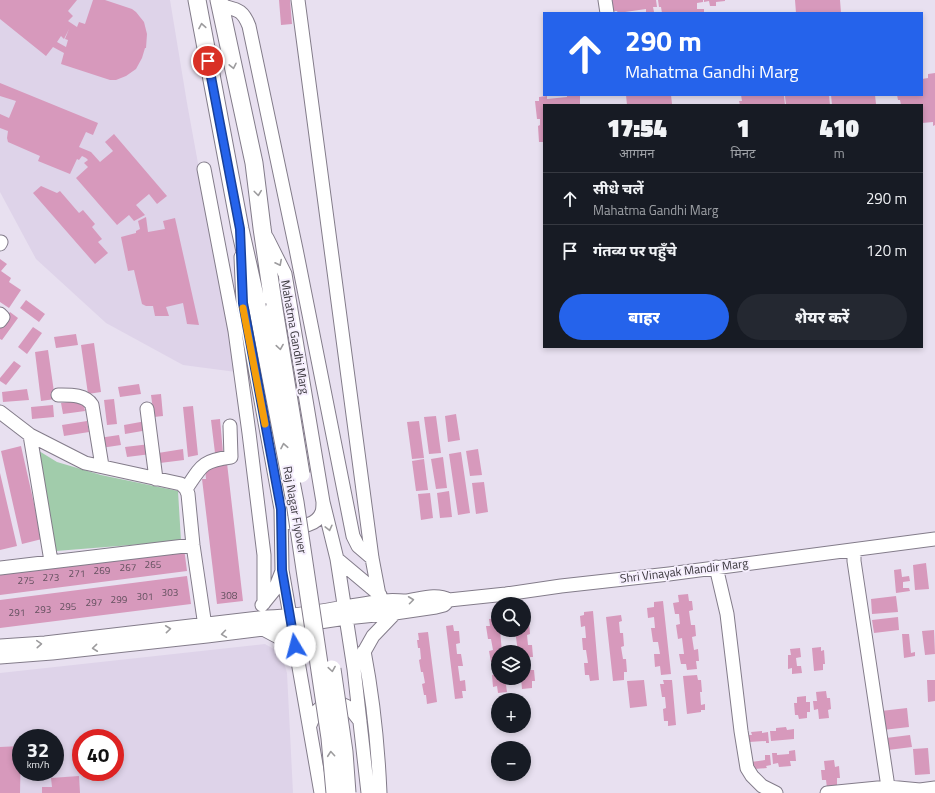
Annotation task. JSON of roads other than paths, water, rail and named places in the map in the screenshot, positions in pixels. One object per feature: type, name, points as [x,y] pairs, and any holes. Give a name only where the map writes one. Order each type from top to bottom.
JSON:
[{"type":"main road","points":[[197,0],[240,229]]},
{"type":"main road","name":"Mahatma Gandhi Marg","points":[[219,2],[254,163],[262,228]]},
{"type":"main road","name":"Raj Nagar Flyover","points":[[262,228],[343,744],[348,793]]},
{"type":"main road","name":"Raj Nagar Flyover","points":[[240,229],[257,305],[295,502],[330,738],[335,793]]},
{"type":"street","points":[[298,0],[372,558],[382,598]]},
{"type":"street","points":[[605,0],[607,12]]},
{"type":"street","points":[[219,2],[240,12],[246,18],[249,26],[298,256],[354,536],[358,546],[372,558]]},
{"type":"street","points":[[204,169],[235,331],[264,555],[264,603]]},
{"type":"street","name":"Mahatma Gandhi Marg","points":[[262,228],[285,274],[323,502],[337,559],[354,669],[368,793]]},
{"type":"street","points":[[240,229],[243,303],[281,509],[282,570],[321,793]]},
{"type":"street","points":[[0,314],[2,317],[0,321]]},
{"type":"street","points":[[58,395],[73,395],[90,402],[92,405],[102,466]]},
{"type":"street","points":[[147,409],[156,478]]},
{"type":"street","points":[[0,412],[30,435],[85,462],[181,484],[186,489],[188,494],[192,545],[206,631]]},
{"type":"street","points":[[186,489],[201,466],[208,462],[231,457],[230,426]]},
{"type":"street","points":[[249,433],[266,432]]},
{"type":"street","points":[[30,435],[51,561]]},
{"type":"street","points":[[281,509],[285,518],[292,524],[301,526],[310,524],[317,519],[322,512],[323,502]]},
{"type":"street","name":"Shri Vinayak Mandir Marg","points":[[345,612],[382,598],[406,601],[443,597],[449,600],[935,539]]},
{"type":"street","points":[[0,568],[192,545]]},
{"type":"street","points":[[854,550],[854,561],[888,787]]},
{"type":"street","points":[[337,559],[382,598]]},
{"type":"street","points":[[716,567],[726,614],[747,768],[752,776],[762,786],[776,793]]},
{"type":"street","points":[[248,619],[275,589],[282,570]]},
{"type":"street","points":[[0,646],[206,631],[263,629],[292,621],[345,612],[395,613],[436,607],[444,605],[449,600]]},
{"type":"street","points":[[354,669],[373,636],[395,613]]},
{"type":"street","points":[[0,657],[52,653],[206,631],[248,619],[292,621]]},
{"type":"street","points":[[263,629],[295,646]]},
{"type":"street","points":[[364,651],[376,739],[380,793]]},
{"type":"street","points":[[310,725],[314,715],[319,709],[329,704],[336,703],[349,708],[360,721]]},
{"type":"street","points":[[827,793],[861,791],[888,787],[920,790],[935,788]]}]
